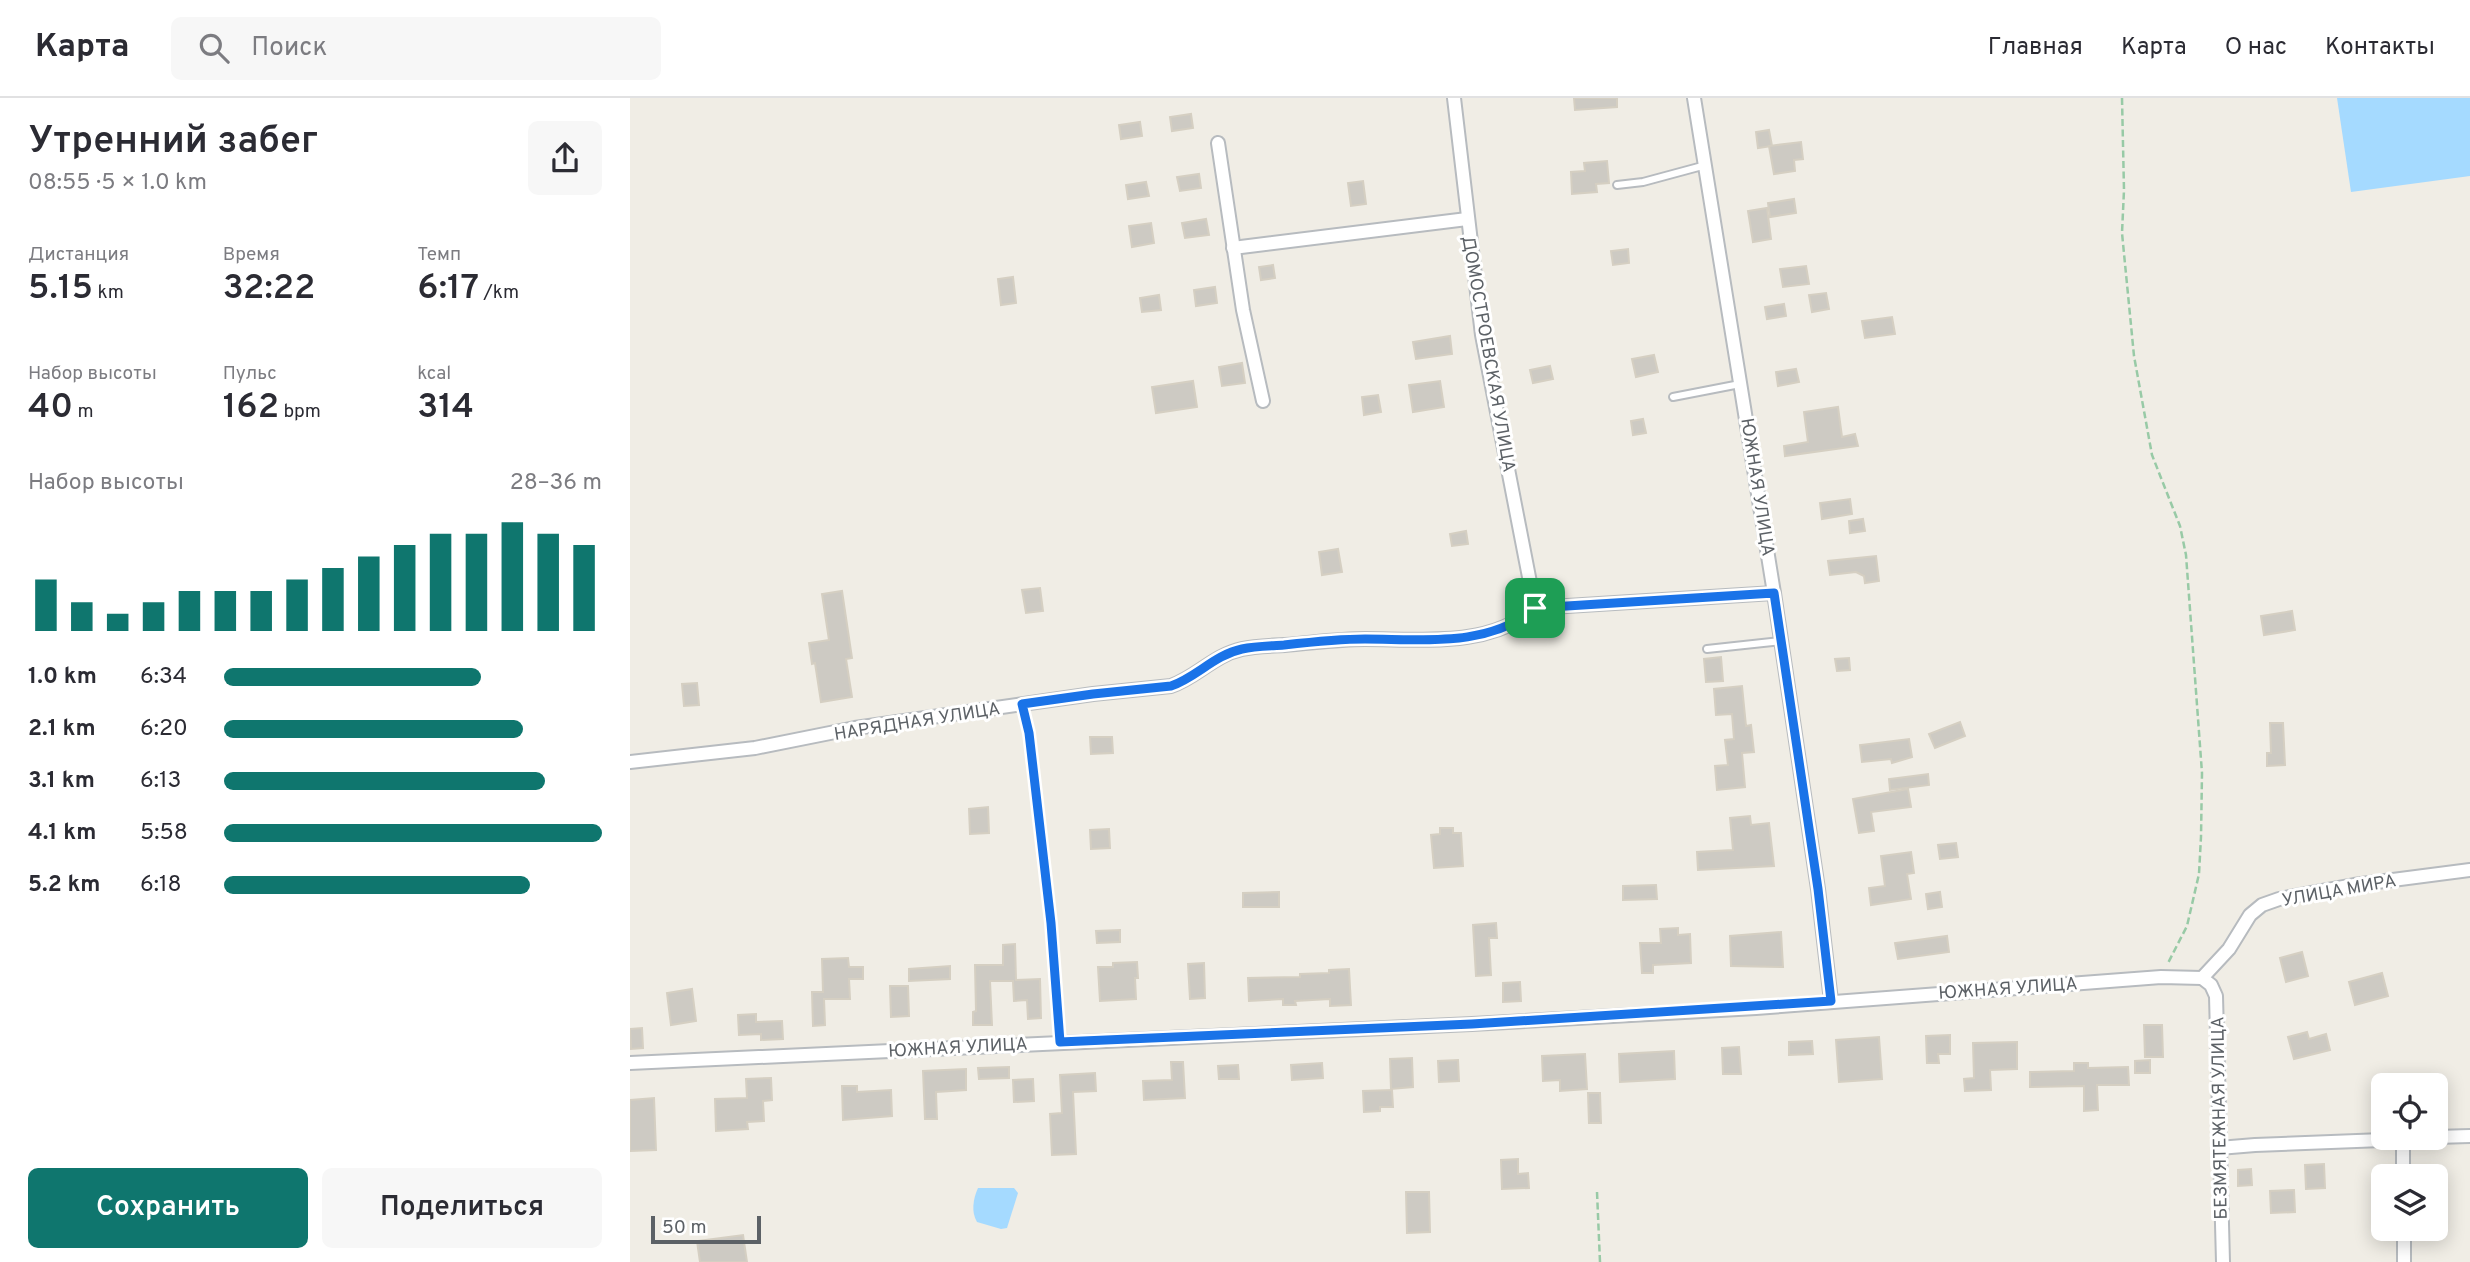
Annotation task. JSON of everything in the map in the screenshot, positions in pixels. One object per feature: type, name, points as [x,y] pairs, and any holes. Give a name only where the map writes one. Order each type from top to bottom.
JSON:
[{"type":"street","name":"ДОМОСТРОЕВСКАЯ УЛИЦА","points":[[1454,98],[1482,335],[1535,608]]},
{"type":"street","name":"ЮЖНАЯ УЛИЦА","points":[[1694,98],[1774,593],[1818,889],[1831,1001]]},
{"type":"street","points":[[1218,143],[1243,310],[1263,401]]},
{"type":"street","points":[[1233,248],[1467,219]]},
{"type":"street","name":"НАРЯДНАЯ УЛИЦА","points":[[630,762],[755,748],[855,728],[1093,694],[1171,686],[1182,682],[1213,661],[1243,649],[1362,639],[1432,641],[1483,634],[1522,620],[1535,608],[1774,593]]},
{"type":"street","name":"УЛИЦА МИРА","points":[[2202,978],[2229,949],[2250,915],[2262,905],[2354,885],[2470,870]]},
{"type":"street","name":"ЮЖНАЯ УЛИЦА","points":[[630,1063],[1486,1024],[2161,977],[2202,978]]},
{"type":"street","name":"БЕЗМЯТЕЖНАЯ УЛИЦА","points":[[2202,978],[2211,985],[2216,996],[2223,1256]]},
{"type":"street","points":[[2448,1137],[2470,1136]]},
{"type":"street","points":[[2219,1148],[2371,1140]]},
{"type":"street","points":[[2403,1241],[2404,1262]]},
{"type":"street","points":[[2214,1262],[2223,1256]]},
{"type":"lane","points":[[1617,185],[1643,182],[1706,165]]},
{"type":"lane","points":[[1673,397],[1742,383]]},
{"type":"lane","points":[[1707,649],[1781,642]]},
{"type":"path","points":[[2122,98],[2122,233],[2134,356],[2152,455],[2180,526],[2186,555],[2202,773],[2199,874],[2187,926],[2161,977]]},
{"type":"path","points":[[1022,704],[1029,733],[1051,923],[1060,1042]]},
{"type":"path","points":[[1597,1192],[1600,1262]]},
{"type":"water","points":[[2337,98],[2470,98],[2470,176],[2351,192]]},
{"type":"water","points":[[978,1188],[1014,1188],[1018,1193],[1007,1228],[1001,1229],[977,1222],[973,1205]]},
{"type":"building","points":[[1574,98],[1617,98],[1617,107],[1575,110]]},
{"type":"building","points":[[1191,114],[1193,128],[1172,131],[1170,117]]},
{"type":"building","points":[[1140,122],[1142,136],[1121,139],[1119,125]]},
{"type":"building","points":[[1769,130],[1772,146],[1758,148],[1756,132]]},
{"type":"building","points":[[1801,142],[1803,159],[1794,160],[1795,171],[1774,174],[1769,146]]},
{"type":"building","points":[[1607,161],[1609,183],[1596,184],[1597,192],[1572,194],[1571,172],[1585,171],[1584,163]]},
{"type":"building","points":[[1199,174],[1201,188],[1180,191],[1177,177]]},
{"type":"building","points":[[1363,181],[1366,204],[1351,206],[1348,183]]},
{"type":"building","points":[[1146,182],[1149,196],[1128,199],[1126,185]]},
{"type":"building","points":[[1794,199],[1796,213],[1770,217],[1768,203]]},
{"type":"building","points":[[1767,208],[1771,239],[1753,242],[1748,211]]},
{"type":"building","points":[[1206,219],[1209,235],[1185,238],[1182,223]]},
{"type":"building","points":[[1151,223],[1154,243],[1132,247],[1129,226]]},
{"type":"building","points":[[1628,249],[1629,263],[1613,265],[1611,251]]},
{"type":"building","points":[[1273,265],[1275,278],[1261,280],[1259,267]]},
{"type":"building","points":[[1806,266],[1809,284],[1783,287],[1780,269]]},
{"type":"building","points":[[1013,277],[1016,303],[1001,305],[998,279]]},
{"type":"building","points":[[1215,287],[1217,303],[1196,306],[1194,290]]},
{"type":"building","points":[[1826,293],[1829,309],[1812,312],[1809,295]]},
{"type":"building","points":[[1159,295],[1161,310],[1142,312],[1140,298]]},
{"type":"building","points":[[1784,304],[1786,316],[1767,319],[1765,307]]},
{"type":"building","points":[[1892,317],[1895,334],[1865,338],[1862,321]]},
{"type":"building","points":[[1450,336],[1452,354],[1416,359],[1413,342]]},
{"type":"building","points":[[1654,355],[1658,372],[1636,377],[1632,359]]},
{"type":"building","points":[[1242,363],[1245,383],[1222,386],[1219,367]]},
{"type":"building","points":[[1550,366],[1553,379],[1533,383],[1530,370]]},
{"type":"building","points":[[1796,369],[1799,382],[1778,386],[1776,372]]},
{"type":"building","points":[[1193,381],[1197,407],[1156,413],[1152,387]]},
{"type":"building","points":[[1440,381],[1444,407],[1413,412],[1409,385]]},
{"type":"building","points":[[1378,395],[1381,412],[1364,415],[1362,397]]},
{"type":"building","points":[[1838,407],[1842,437],[1855,434],[1858,446],[1785,456],[1784,446],[1808,442],[1804,412]]},
{"type":"building","points":[[1643,419],[1646,433],[1633,435],[1631,421]]},
{"type":"building","points":[[1850,499],[1852,514],[1822,519],[1820,503]]},
{"type":"building","points":[[1863,519],[1865,531],[1850,533],[1849,521]]},
{"type":"building","points":[[1466,531],[1468,544],[1452,546],[1450,534]]},
{"type":"building","points":[[1338,549],[1342,572],[1322,575],[1319,552]]},
{"type":"building","points":[[1876,556],[1879,581],[1865,583],[1864,576],[1856,572],[1830,575],[1828,561]]},
{"type":"building","points":[[1040,588],[1043,611],[1026,613],[1022,590]]},
{"type":"building","points":[[842,591],[852,658],[846,659],[852,697],[821,702],[809,643],[829,640],[822,594]]},
{"type":"building","points":[[2292,611],[2295,630],[2264,635],[2261,616]]},
{"type":"building","points":[[1721,657],[1723,681],[1706,682],[1704,659]]},
{"type":"building","points":[[1849,658],[1850,670],[1837,671],[1835,659]]},
{"type":"building","points":[[697,683],[699,705],[684,706],[682,684]]},
{"type":"building","points":[[1742,686],[1746,726],[1751,725],[1754,752],[1742,753],[1745,787],[1717,790],[1715,766],[1728,765],[1725,740],[1734,739],[1732,714],[1716,715],[1714,689]]},
{"type":"building","points":[[1960,722],[1965,736],[1935,748],[1929,734]]},
{"type":"building","points":[[2270,723],[2283,723],[2285,765],[2267,766],[2267,753],[2271,753]]},
{"type":"building","points":[[1090,737],[1112,737],[1113,753],[1091,754]]},
{"type":"building","points":[[1909,739],[1912,757],[1892,763],[1891,759],[1862,762],[1860,745]]},
{"type":"building","points":[[1928,774],[1929,785],[1890,790],[1889,779]]},
{"type":"building","points":[[1908,789],[1911,807],[1871,812],[1874,831],[1859,833],[1853,799]]},
{"type":"building","points":[[988,807],[989,833],[970,834],[969,809]]},
{"type":"building","points":[[1750,816],[1751,825],[1769,823],[1774,866],[1698,870],[1697,852],[1733,850],[1730,818]]},
{"type":"building","points":[[1440,828],[1453,828],[1453,833],[1461,833],[1463,866],[1434,868],[1431,835],[1440,834]]},
{"type":"building","points":[[1109,829],[1110,848],[1091,849],[1090,830]]},
{"type":"building","points":[[1956,843],[1958,857],[1940,859],[1938,845]]},
{"type":"building","points":[[1911,852],[1914,873],[1907,874],[1911,899],[1871,905],[1869,888],[1885,886],[1881,856]]},
{"type":"building","points":[[1656,885],[1657,899],[1623,900],[1623,886]]},
{"type":"building","points":[[1279,892],[1279,907],[1243,907],[1243,893]]},
{"type":"building","points":[[1940,892],[1942,907],[1928,909],[1926,894]]},
{"type":"building","points":[[1496,923],[1497,938],[1489,938],[1491,975],[1476,976],[1473,925]]},
{"type":"building","points":[[1678,928],[1678,935],[1690,934],[1691,963],[1653,965],[1653,973],[1642,973],[1640,943],[1661,943],[1660,929]]},
{"type":"building","points":[[1120,930],[1120,942],[1097,943],[1096,931]]},
{"type":"building","points":[[1781,932],[1783,967],[1731,966],[1730,936]]},
{"type":"building","points":[[1947,936],[1949,952],[1898,959],[1895,943]]},
{"type":"building","points":[[1015,944],[1016,980],[1040,979],[1041,1018],[1028,1019],[1027,1000],[1014,1001],[1013,981],[990,981],[992,1025],[973,1025],[973,1012],[976,1011],[975,965],[1003,965],[1003,945]]},
{"type":"building","points":[[2302,952],[2308,976],[2286,982],[2280,958]]},
{"type":"building","points":[[848,958],[849,967],[863,967],[863,979],[849,979],[850,999],[824,999],[825,1025],[813,1026],[812,992],[823,992],[822,959]]},
{"type":"building","points":[[1137,962],[1136,999],[1100,1001],[1098,967]]},
{"type":"building","points":[[1204,963],[1205,998],[1190,999],[1188,964]]},
{"type":"building","points":[[950,966],[950,979],[909,981],[909,969]]},
{"type":"building","points":[[1349,969],[1351,1005],[1330,1006],[1330,999],[1295,1001],[1296,1005],[1283,1005],[1283,999],[1249,1001],[1248,978],[1300,977],[1300,974]]},
{"type":"building","points":[[2382,973],[2388,996],[2355,1005],[2349,982]]},
{"type":"building","points":[[1520,982],[1521,1001],[1503,1002],[1503,983]]},
{"type":"building","points":[[890,986],[908,986],[909,1016],[891,1017]]},
{"type":"building","points":[[692,989],[696,1021],[671,1025],[667,993]]},
{"type":"building","points":[[756,1014],[756,1022],[782,1021],[783,1039],[761,1040],[761,1034],[739,1035],[738,1015]]},
{"type":"building","points":[[2144,1025],[2162,1025],[2163,1057],[2145,1057]]},
{"type":"building","points":[[642,1028],[643,1048],[631,1049],[630,1029]]},
{"type":"building","points":[[2307,1032],[2309,1039],[2326,1034],[2330,1050],[2294,1059],[2288,1037]]},
{"type":"building","points":[[1950,1035],[1950,1054],[1938,1054],[1939,1063],[1927,1063],[1926,1036]]},
{"type":"building","points":[[1879,1037],[1882,1079],[1839,1082],[1836,1040]]},
{"type":"building","points":[[1812,1041],[1813,1054],[1789,1055],[1789,1042]]},
{"type":"building","points":[[2017,1042],[2017,1069],[1990,1070],[1991,1090],[1965,1091],[1964,1079],[1974,1078],[1973,1043]]},
{"type":"building","points":[[1739,1047],[1741,1074],[1723,1074],[1722,1048]]},
{"type":"building","points":[[1674,1051],[1675,1079],[1620,1082],[1619,1054]]},
{"type":"building","points":[[1585,1054],[1587,1089],[1560,1091],[1560,1080],[1543,1081],[1542,1056]]},
{"type":"building","points":[[1412,1058],[1413,1087],[1391,1089],[1390,1059]]},
{"type":"building","points":[[1458,1060],[1459,1081],[1439,1082],[1438,1061]]},
{"type":"building","points":[[2150,1060],[2150,1073],[2135,1073],[2135,1061]]},
{"type":"building","points":[[1171,1062],[1183,1062],[1185,1098],[1144,1100],[1143,1081],[1172,1080]]},
{"type":"building","points":[[1322,1063],[1323,1078],[1292,1080],[1291,1065]]},
{"type":"building","points":[[2074,1063],[2088,1063],[2088,1068],[2128,1067],[2129,1085],[2097,1085],[2098,1110],[2084,1111],[2084,1086],[2030,1087],[2030,1072],[2074,1071]]},
{"type":"building","points":[[1238,1065],[1239,1079],[1219,1079],[1218,1066]]},
{"type":"building","points":[[1009,1067],[1009,1078],[979,1079],[978,1068]]},
{"type":"building","points":[[966,1069],[966,1090],[936,1092],[937,1119],[925,1119],[923,1071]]},
{"type":"building","points":[[1095,1073],[1096,1091],[1073,1092],[1076,1154],[1052,1155],[1050,1114],[1062,1113],[1060,1075]]},
{"type":"building","points":[[771,1078],[772,1100],[763,1101],[764,1121],[747,1122],[748,1129],[716,1131],[715,1099],[747,1098],[746,1079]]},
{"type":"building","points":[[1033,1079],[1034,1101],[1014,1102],[1013,1080]]},
{"type":"building","points":[[842,1086],[857,1086],[857,1092],[891,1090],[892,1116],[843,1120]]},
{"type":"building","points":[[1392,1090],[1393,1107],[1380,1107],[1380,1111],[1364,1112],[1363,1091]]},
{"type":"building","points":[[1588,1093],[1600,1093],[1601,1123],[1589,1123]]},
{"type":"building","points":[[654,1098],[656,1150],[630,1151],[630,1100]]},
{"type":"building","points":[[1518,1159],[1518,1174],[1528,1173],[1529,1188],[1502,1189],[1501,1160]]},
{"type":"building","points":[[2324,1164],[2325,1188],[2306,1189],[2305,1165]]},
{"type":"building","points":[[2251,1169],[2252,1185],[2238,1186],[2238,1170]]},
{"type":"building","points":[[2294,1190],[2295,1212],[2271,1213],[2270,1191]]},
{"type":"building","points":[[1406,1192],[1429,1192],[1430,1232],[1407,1233]]},
{"type":"building","points":[[743,1235],[747,1262],[700,1262],[697,1241]]},
{"type":"route","points":[[1774,593],[1818,889],[1831,1001],[1472,1024],[1060,1042],[1051,923],[1029,733],[1022,704],[1171,686],[1226,654],[1243,649],[1362,639],[1432,641],[1483,634],[1522,620],[1535,608],[1774,593]]}]
